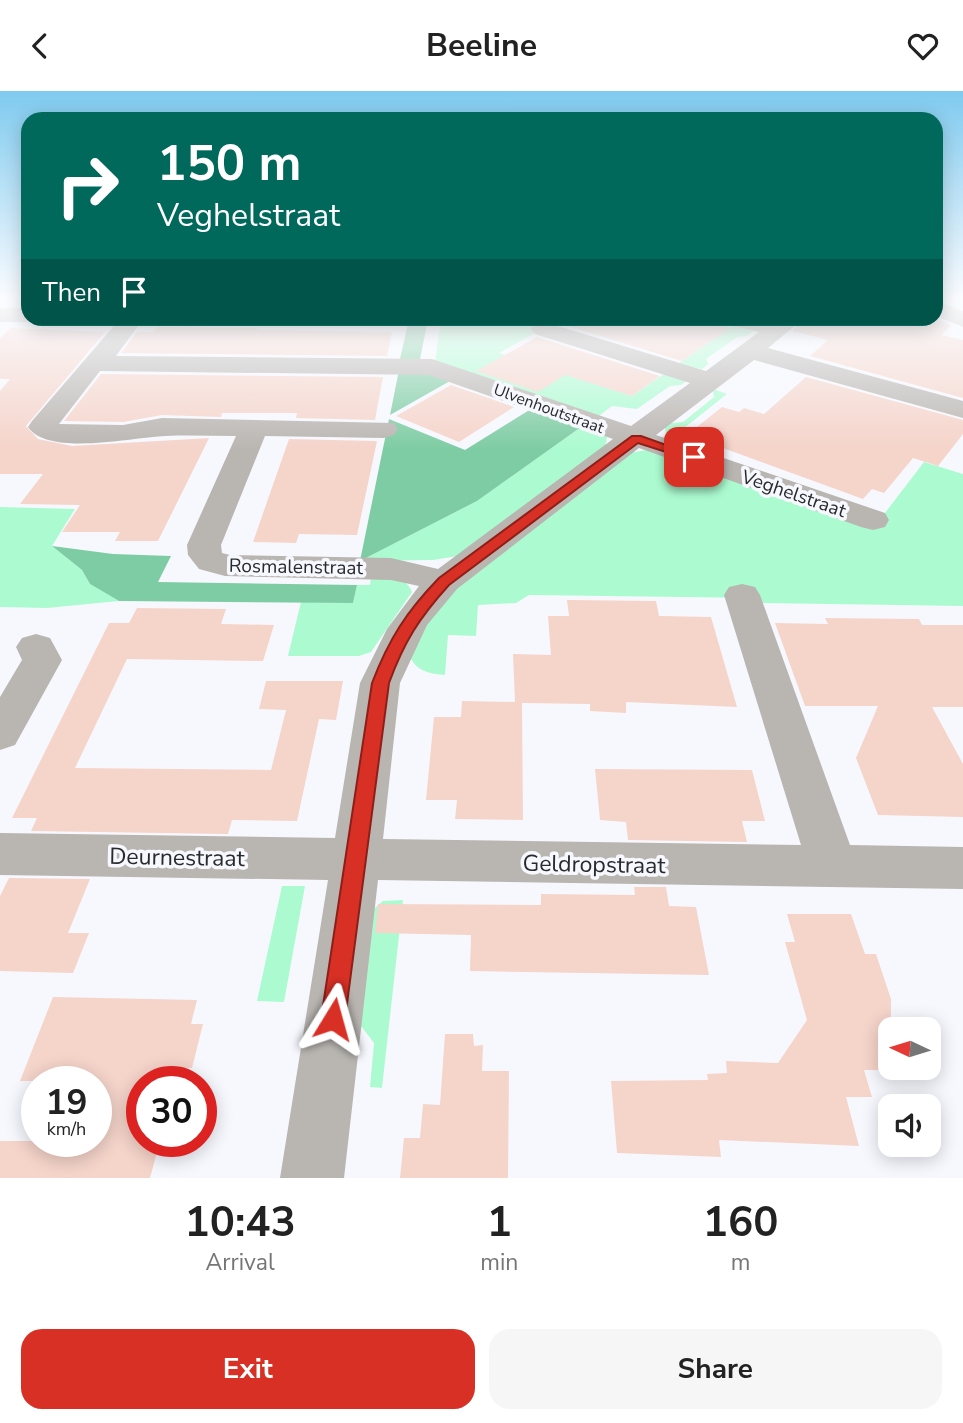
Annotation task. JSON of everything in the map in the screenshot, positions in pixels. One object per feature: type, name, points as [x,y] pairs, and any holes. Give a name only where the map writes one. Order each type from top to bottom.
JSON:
[{"type":"street","points":[[109,349],[43,423],[43,430],[123,433],[162,427],[384,429]]},
{"type":"street","points":[[607,349],[711,381]]},
{"type":"street","points":[[312,1178],[380,683],[396,642],[418,609],[444,582],[753,349]]},
{"type":"street","points":[[750,351],[963,410]]},
{"type":"street","name":"Ulvenhoutstraat","points":[[98,363],[425,366],[636,438]]},
{"type":"street","name":"Rosmalenstraat","points":[[254,428],[204,545],[203,554],[208,560],[230,566],[401,570],[444,582]]},
{"type":"street","name":"Veghelstraat","points":[[636,438],[873,520]]},
{"type":"street","points":[[742,594],[833,867]]},
{"type":"street","points":[[0,734],[42,660],[36,647]]},
{"type":"street","name":"Deurnestraat","points":[[0,854],[354,861]]},
{"type":"street","name":"Geldropstraat","points":[[354,861],[963,868]]},
{"type":"green space","points":[[402,349],[422,349],[420,359],[400,359]]},
{"type":"green space","points":[[437,349],[507,349],[499,353],[632,396],[665,373],[688,380],[681,385],[670,386],[637,409],[612,406],[596,418],[435,362]]},
{"type":"green space","points":[[700,349],[720,349],[706,359],[708,364],[702,369],[678,364]]},
{"type":"green space","points":[[399,370],[420,371],[450,381],[390,415]]},
{"type":"green space","points":[[713,389],[727,394],[669,440],[666,438],[665,427],[671,423],[683,422],[714,397]]},
{"type":"green space","points":[[531,409],[581,427],[477,501],[360,561],[389,419],[465,450]]},
{"type":"green space","points":[[581,427],[607,437],[605,449],[458,556],[433,560],[360,561],[477,501]]},
{"type":"green space","points":[[646,450],[875,526],[924,462],[963,474],[963,606],[761,603],[759,598],[529,595],[516,603],[478,605],[476,636],[448,635],[445,675],[429,673],[412,661],[410,656],[427,621],[452,591],[630,453]]},
{"type":"green space","points":[[0,507],[75,509],[52,546],[82,570],[90,584],[119,601],[47,608],[0,607]]},
{"type":"green space","points":[[52,546],[113,554],[171,556],[158,582],[357,585],[353,603],[119,601],[90,584],[82,570]]},
{"type":"green space","points":[[371,578],[400,580],[412,592],[371,652],[359,656],[288,656],[301,602],[353,603],[357,585],[370,585]]},
{"type":"green space","points":[[282,886],[305,886],[284,1002],[257,1001]]},
{"type":"green space","points":[[403,900],[382,1088],[370,1087],[374,1043],[358,1022],[370,912],[383,901]]},
{"type":"building","points":[[0,349],[91,349],[26,426],[38,439],[72,446],[209,438],[158,541],[115,541],[120,532],[62,532],[80,505],[20,504],[43,474],[0,474],[0,391],[10,379],[0,379]]},
{"type":"building","points":[[124,349],[389,349],[387,356],[121,353]]},
{"type":"building","points":[[516,349],[574,349],[660,376],[632,396],[565,375],[538,392],[476,371]]},
{"type":"building","points":[[642,349],[700,349],[682,361]]},
{"type":"building","points":[[818,349],[963,349],[963,398],[810,356]]},
{"type":"building","points":[[101,374],[383,377],[375,420],[296,418],[297,413],[222,413],[221,417],[162,415],[123,422],[64,421]]},
{"type":"building","points":[[806,377],[963,420],[963,434],[938,466],[913,458],[884,493],[872,489],[863,499],[704,441],[710,436],[693,430],[722,407],[739,412],[744,408],[764,414]]},
{"type":"building","points":[[451,385],[514,407],[459,442],[396,416]]},
{"type":"building","points":[[289,439],[377,441],[357,535],[299,534],[296,543],[253,542]]},
{"type":"building","points":[[567,600],[656,601],[659,616],[711,617],[737,707],[626,702],[626,713],[590,711],[590,704],[522,703],[523,820],[455,819],[457,800],[426,800],[434,717],[461,717],[462,701],[515,702],[513,654],[551,655],[548,616],[569,616]]},
{"type":"building","points":[[137,608],[226,609],[221,624],[274,625],[263,661],[127,659],[75,768],[271,770],[286,710],[259,709],[266,681],[343,681],[336,720],[319,719],[297,821],[232,820],[228,834],[31,831],[37,818],[12,818],[109,623],[129,623]]},
{"type":"building","points":[[825,618],[919,619],[922,625],[963,625],[963,707],[932,707],[963,764],[963,817],[878,815],[856,758],[878,706],[805,706],[775,623],[828,624]]},
{"type":"building","points":[[595,769],[752,770],[765,821],[742,821],[747,842],[628,840],[626,822],[600,820]]},
{"type":"building","points":[[9,878],[90,879],[68,933],[89,933],[73,973],[0,971],[0,896]]},
{"type":"building","points":[[634,887],[666,887],[669,906],[696,907],[709,975],[470,971],[471,935],[375,933],[378,904],[541,905],[541,894],[635,895]]},
{"type":"building","points":[[787,914],[851,914],[865,954],[876,954],[891,999],[891,1017],[878,1017],[878,1070],[864,1070],[872,1097],[846,1097],[859,1146],[719,1140],[721,1157],[617,1153],[611,1081],[708,1080],[707,1074],[727,1073],[726,1061],[778,1063],[807,1020],[785,942],[795,942]]},
{"type":"building","points":[[53,997],[197,1000],[191,1024],[203,1024],[192,1066],[126,1066],[126,1157],[156,1157],[150,1178],[0,1178],[0,1141],[21,1141],[21,1157],[112,1157],[112,1066],[26,1066]]},
{"type":"building","points":[[445,1034],[473,1034],[474,1046],[483,1045],[482,1071],[509,1071],[508,1178],[400,1178],[404,1138],[420,1138],[423,1104],[440,1105]]},
{"type":"route","points":[[333,1019],[380,683],[396,642],[418,609],[444,582],[636,438],[694,457]]}]
